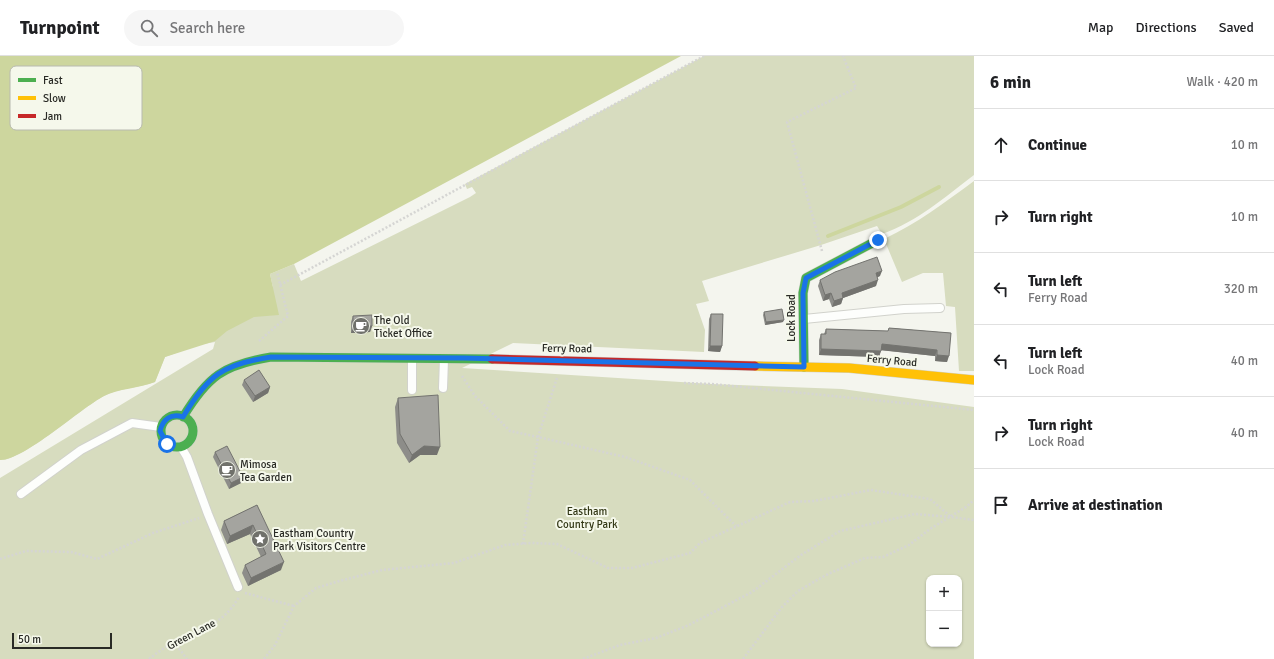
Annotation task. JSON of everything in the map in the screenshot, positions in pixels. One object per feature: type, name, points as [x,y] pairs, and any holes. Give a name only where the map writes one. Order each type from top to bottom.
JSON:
[{"type":"street","name":"Lock Road","points":[[804,367],[803,293],[806,278],[878,240]]},
{"type":"street","name":"Ferry Road","points":[[183,417],[197,392],[211,378],[230,366],[249,360],[271,357],[412,357],[848,368],[974,380]]},
{"type":"street","points":[[178,415],[191,423],[193,432],[189,442],[181,447],[167,444],[162,436],[161,427],[168,418],[178,415]]},
{"type":"lane","points":[[803,319],[904,309],[940,308]]},
{"type":"lane","points":[[412,357],[412,390]]},
{"type":"lane","points":[[443,388],[444,358]]},
{"type":"lane","points":[[21,494],[81,450],[132,423],[161,427]]},
{"type":"lane","points":[[181,447],[187,457],[208,514],[238,587]]},
{"type":"path","points":[[280,285],[704,56]]},
{"type":"path","points":[[826,267],[787,122],[856,88],[843,56]]},
{"type":"path","points":[[253,346],[288,316],[277,272]]},
{"type":"path","points":[[470,375],[462,375],[475,396],[510,431],[624,457],[690,480],[736,526]]},
{"type":"path","points":[[550,378],[565,379]]},
{"type":"path","points":[[523,544],[538,437],[557,378]]},
{"type":"path","points":[[682,383],[712,384],[974,410]]},
{"type":"path","points":[[264,659],[275,646],[294,606],[316,588],[382,570],[454,563],[505,545],[523,544],[557,544],[608,568],[632,568],[690,553],[700,543],[790,502],[814,501],[871,490],[930,499],[951,517]]},
{"type":"path","points":[[743,659],[782,607],[798,592],[828,574],[865,558],[883,556],[905,547],[974,500]]},
{"type":"path","points":[[583,659],[620,645],[656,638],[689,625],[752,592],[802,555],[840,531],[915,514],[974,520]]},
{"type":"path","points":[[0,559],[26,551],[71,552],[97,559],[153,533],[192,521]]},
{"type":"path","points":[[238,587],[246,594],[294,606]]},
{"type":"path","name":"Green Lane","points":[[149,659],[174,642],[204,630],[232,610],[240,596],[238,587]]},
{"type":"path","points":[[174,642],[187,659]]},
{"type":"green space","name":"Eastham Country Park","points":[[704,56],[974,56],[974,175],[919,216],[895,229],[882,234],[877,226],[821,245],[702,281],[709,301],[696,304],[705,330],[704,352],[513,343],[462,368],[712,384],[842,389],[974,407],[974,659],[0,659],[0,478],[213,349],[215,342],[198,345],[165,357],[155,382],[116,391],[104,396],[23,452],[10,458],[0,460],[252,244],[273,288],[270,274],[294,264],[301,281],[476,193],[472,187],[467,189],[465,184]]},
{"type":"green space","points":[[974,181],[974,371],[959,371],[955,307],[946,306],[943,273],[923,273],[902,282],[884,239],[920,219]]},
{"type":"shaded area","points":[[0,56],[681,56],[294,264],[270,274],[279,315],[254,317],[227,331],[215,341],[165,357],[155,382],[104,396],[23,452],[10,458],[0,460]]},
{"type":"building","points":[[877,257],[882,271],[876,273],[878,280],[842,293],[843,298],[834,301],[831,293],[825,295],[820,280],[835,272]]},
{"type":"building","points":[[782,309],[784,320],[766,322],[764,312]]},
{"type":"building","points":[[711,314],[723,314],[722,346],[710,346]]},
{"type":"building","points":[[372,315],[372,326],[353,327],[353,316]]},
{"type":"building","points":[[889,328],[951,333],[949,356],[937,355],[937,350],[882,344],[881,351],[821,349],[821,334],[826,334],[826,329],[888,331]]},
{"type":"building","points":[[259,370],[270,387],[255,396],[244,380]]},
{"type":"building","points":[[438,395],[440,447],[424,446],[412,455],[400,434],[398,398]]},
{"type":"building","points":[[227,446],[243,477],[231,483],[215,452]]},
{"type":"building","points":[[257,505],[284,562],[251,578],[245,565],[266,554],[253,525],[230,536],[224,521]]},
{"type":"waterway","points":[[828,236],[901,207],[939,187]]},
{"type":"traffic: fast","points":[[804,367],[803,293],[806,278],[878,240]]},
{"type":"traffic: fast","points":[[183,417],[209,382],[229,369],[254,360],[271,357],[492,359]]},
{"type":"traffic: fast","points":[[174,415],[180,415],[190,422],[193,431],[192,437],[186,444],[180,447],[174,447],[164,440],[161,434],[161,428],[168,418],[174,415]]},
{"type":"traffic: slow","points":[[755,366],[849,368],[974,380]]},
{"type":"traffic: jam","points":[[492,359],[755,366]]},
{"type":"place","name":"The Old Ticket Office","points":[[361,326]]},
{"type":"place","name":"Mimosa Tea Garden","points":[[227,470]]},
{"type":"place","name":"Eastham Country Park Visitors Centre","points":[[260,539]]},
{"type":"route","points":[[167,444],[160,431],[164,422],[173,416],[178,415],[183,417],[197,392],[211,378],[230,366],[249,360],[271,357],[464,358],[804,367],[803,293],[806,278],[878,240]]}]
